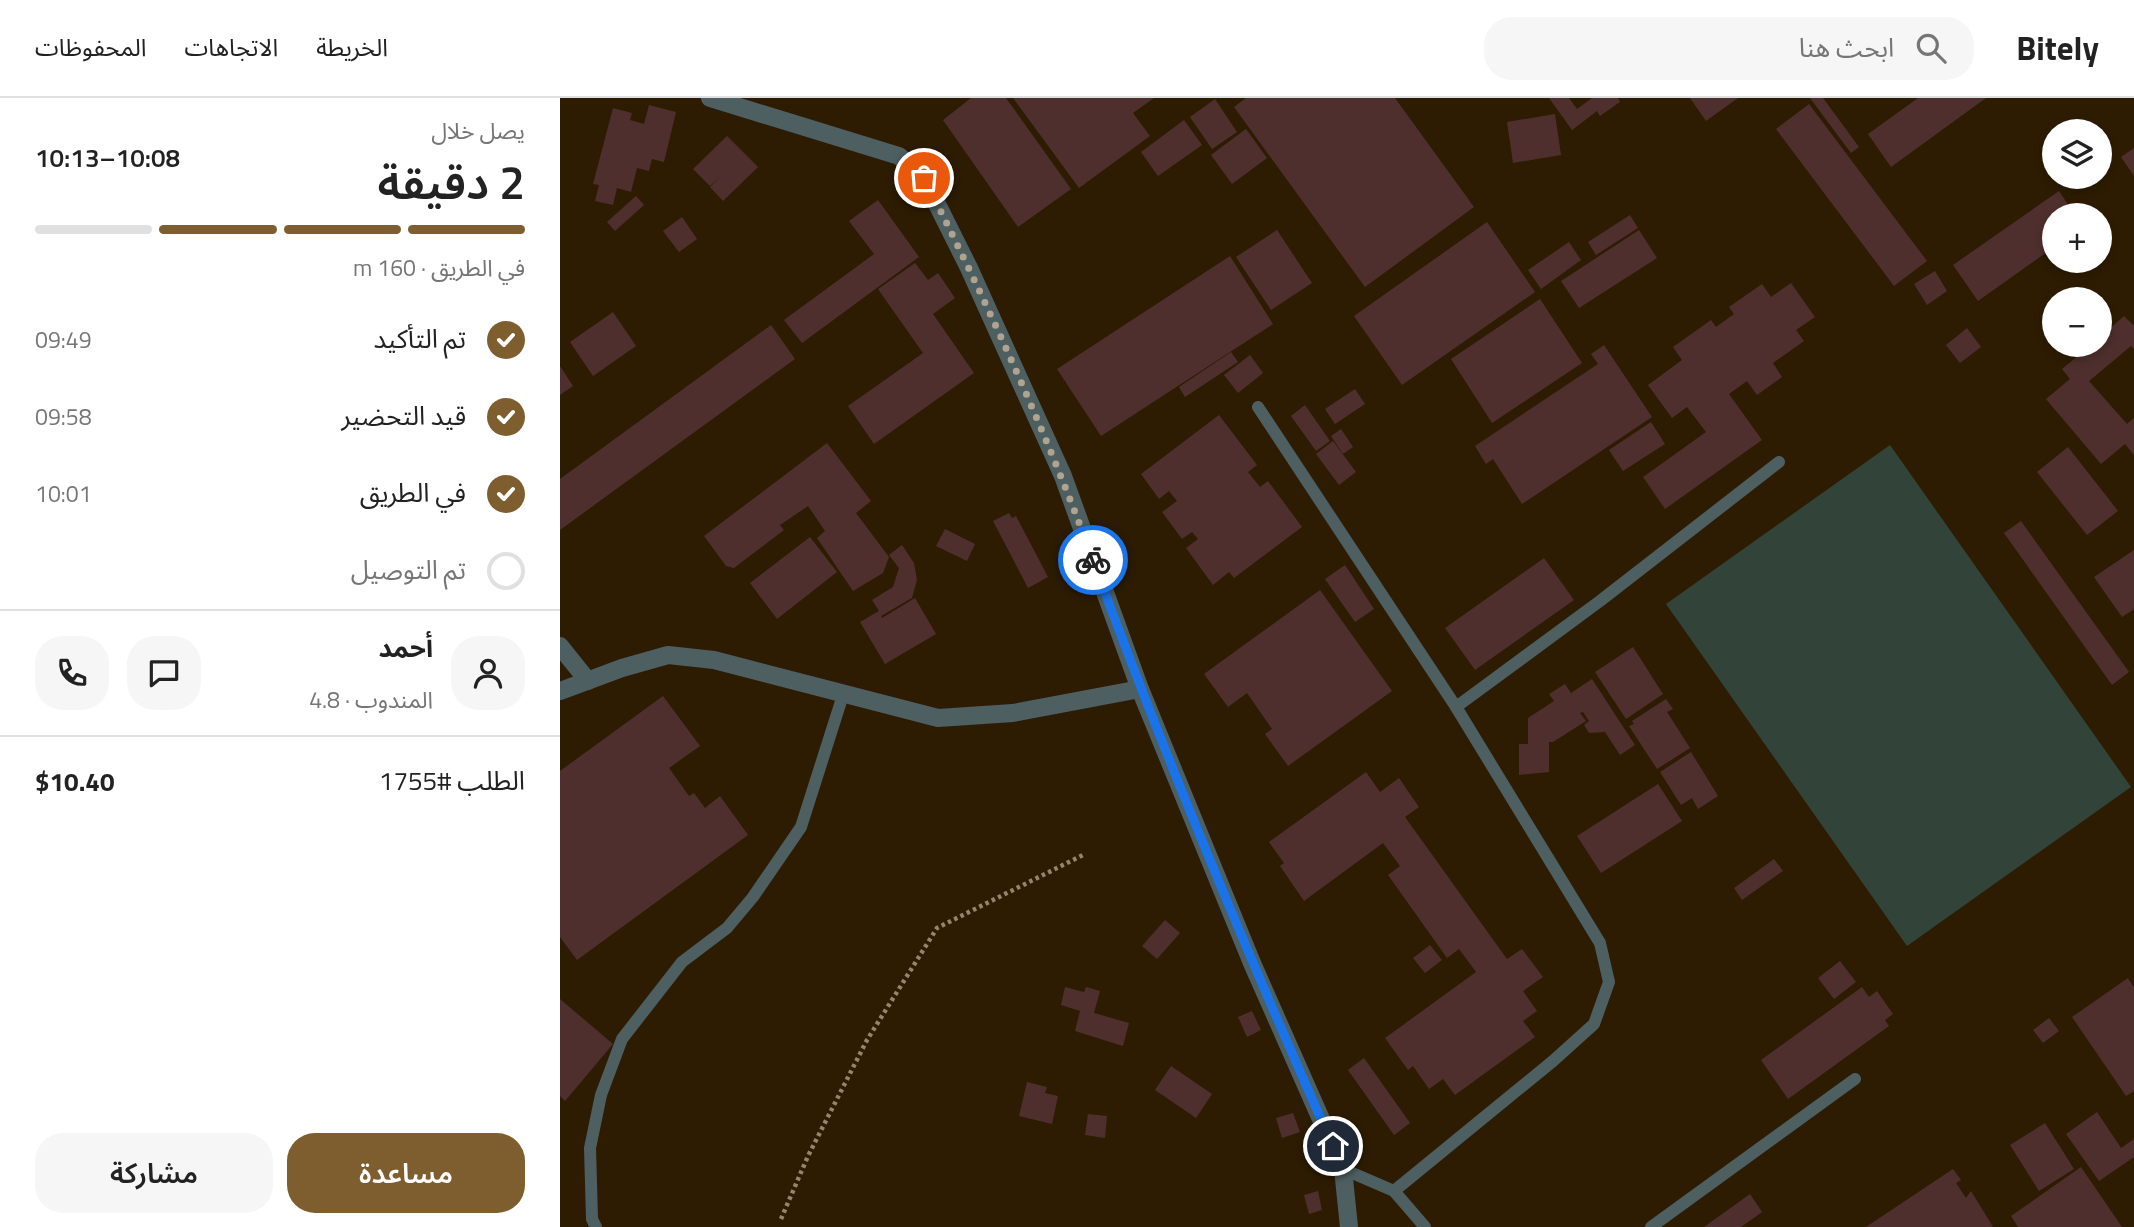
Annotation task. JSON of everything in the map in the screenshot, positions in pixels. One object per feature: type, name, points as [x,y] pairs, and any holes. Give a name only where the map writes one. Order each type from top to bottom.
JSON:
[{"type":"street","points":[[710,98],[899,156],[924,178],[969,268],[1063,476],[1140,689],[1252,963],[1343,1169],[1349,1227]]},
{"type":"street","points":[[560,646],[588,681]]},
{"type":"street","points":[[560,691],[668,655],[714,660],[938,718],[1013,713],[1140,689]]},
{"type":"lane","points":[[1258,407],[1456,707],[1600,943],[1609,982],[1594,1024],[1394,1191]]},
{"type":"lane","points":[[1456,707],[1600,601],[1779,462]]},
{"type":"lane","points":[[596,1227],[592,1219],[590,1148],[601,1095],[622,1039],[682,962],[727,928],[753,897],[801,827],[844,695]]},
{"type":"lane","points":[[1651,1227],[1855,1079]]},
{"type":"lane","points":[[1343,1169],[1394,1191],[1425,1227]]},
{"type":"path","points":[[781,1219],[808,1156],[866,1040],[937,928],[1083,855]]},
{"type":"green space","points":[[1890,445],[2131,787],[1907,946],[1666,604]]},
{"type":"building","points":[[971,98],[1006,98],[1071,189],[1018,227],[943,120]]},
{"type":"building","points":[[1013,98],[1154,98],[1133,113],[1150,136],[1079,188]]},
{"type":"building","points":[[1246,98],[1395,98],[1474,207],[1365,287],[1234,107]]},
{"type":"building","points":[[1549,98],[1569,98],[1577,109],[1592,98],[1618,98],[1620,102],[1600,116],[1597,111],[1572,130]]},
{"type":"building","points":[[1690,98],[1738,98],[1706,121]]},
{"type":"building","points":[[1810,98],[1823,98],[1859,147],[1851,153]]},
{"type":"building","points":[[1918,98],[1986,98],[1891,167],[1868,134]]},
{"type":"building","points":[[1215,99],[1237,132],[1212,149],[1190,117]]},
{"type":"building","points":[[1809,104],[1927,261],[1894,286],[1776,129]]},
{"type":"building","points":[[649,105],[676,112],[664,162],[652,159],[649,171],[637,168],[631,192],[617,188],[613,205],[595,201],[599,185],[593,184],[613,108],[632,113],[630,120],[644,124]]},
{"type":"building","points":[[1555,114],[1561,155],[1513,163],[1507,122]]},
{"type":"building","points":[[1184,120],[1202,145],[1158,176],[1141,152]]},
{"type":"building","points":[[1246,129],[1267,158],[1232,184],[1211,155]]},
{"type":"building","points":[[727,136],[758,167],[723,201],[710,187],[720,177],[710,186],[693,169]]},
{"type":"building","points":[[2134,148],[2134,176],[2121,157]]},
{"type":"building","points":[[2059,191],[2067,203],[2042,203],[2042,256],[1978,301],[1953,265]]},
{"type":"building","points":[[636,196],[644,205],[615,231],[607,222]]},
{"type":"building","points":[[878,200],[919,257],[802,343],[784,320],[874,254],[849,221]]},
{"type":"building","points":[[1630,215],[1638,228],[1596,255],[1588,242]]},
{"type":"building","points":[[682,217],[697,239],[679,252],[663,231]]},
{"type":"building","points":[[1487,222],[1535,292],[1402,385],[1354,316]]},
{"type":"building","points":[[1277,230],[1312,283],[1271,310],[1236,257]]},
{"type":"building","points":[[1639,230],[1657,258],[1579,308],[1561,281]]},
{"type":"building","points":[[1569,242],[1581,260],[1541,289],[1528,270]]},
{"type":"building","points":[[1230,256],[1273,324],[1101,436],[1057,369]]},
{"type":"building","points":[[915,263],[928,280],[938,273],[955,298],[933,314],[974,373],[874,444],[848,406],[923,353],[878,289]]},
{"type":"building","points":[[1935,271],[1947,291],[1927,305],[1914,284]]},
{"type":"building","points":[[1791,283],[1815,317],[1796,330],[1804,341],[1773,363],[1782,377],[1757,395],[1747,381],[1729,394],[1762,440],[1665,509],[1643,477],[1706,432],[1687,407],[1672,418],[1648,385],[1682,360],[1673,347],[1711,320],[1716,327],[1734,314],[1729,307],[1762,284],[1771,297]]},
{"type":"building","points":[[1540,299],[1582,363],[1492,423],[1451,359]]},
{"type":"building","points":[[613,312],[636,346],[593,376],[570,342]]},
{"type":"building","points":[[2124,316],[2134,324],[2134,349],[2131,346],[2089,381],[2127,424],[2134,418],[2134,455],[2125,444],[2101,464],[2046,399],[2070,379],[2062,369],[2076,357],[2112,357],[2112,326]]},
{"type":"building","points":[[771,325],[795,359],[560,530],[560,479]]},
{"type":"building","points":[[1967,328],[1981,347],[1960,363],[1946,345]]},
{"type":"building","points":[[1604,345],[1652,417],[1522,504],[1493,459],[1486,464],[1475,446],[1598,364],[1591,354]]},
{"type":"building","points":[[1231,352],[1238,362],[1185,397],[1179,387]]},
{"type":"building","points":[[1250,355],[1263,373],[1238,393],[1224,375]]},
{"type":"building","points":[[560,366],[573,386],[560,395]]},
{"type":"building","points":[[1355,389],[1365,404],[1335,424],[1325,409]]},
{"type":"building","points":[[1305,405],[1330,441],[1316,451],[1291,416]]},
{"type":"building","points":[[1219,415],[1257,465],[1248,472],[1260,487],[1268,481],[1302,527],[1234,578],[1229,572],[1213,585],[1186,548],[1198,539],[1192,532],[1182,539],[1162,512],[1177,501],[1169,491],[1159,499],[1141,474]]},
{"type":"building","points":[[1651,422],[1665,444],[1623,471],[1609,450]]},
{"type":"building","points":[[1341,429],[1353,447],[1343,454],[1331,436]]},
{"type":"building","points":[[1333,441],[1356,472],[1339,485],[1316,454]]},
{"type":"building","points":[[827,443],[871,501],[856,513],[889,557],[883,573],[853,591],[817,538],[825,531],[808,506],[780,525],[784,530],[734,568],[726,566],[704,536]]},
{"type":"building","points":[[2068,447],[2118,511],[2087,535],[2037,472]]},
{"type":"building","points":[[1009,513],[1012,518],[1016,516],[1048,577],[1028,588],[993,521]]},
{"type":"building","points":[[2021,521],[2129,672],[2112,685],[2004,533]]},
{"type":"building","points":[[945,529],[975,544],[967,561],[936,546]]},
{"type":"building","points":[[810,537],[837,572],[777,619],[750,583]]},
{"type":"building","points":[[902,545],[914,563],[917,580],[912,598],[881,616],[882,618],[915,598],[936,634],[885,664],[860,622],[879,611],[872,600],[893,587],[899,568],[889,555]]},
{"type":"building","points":[[2134,550],[2134,609],[2122,617],[2094,577]]},
{"type":"building","points":[[1544,558],[1574,600],[1475,670],[1445,628]]},
{"type":"building","points":[[1345,565],[1374,609],[1355,622],[1325,579]]},
{"type":"building","points":[[1320,590],[1392,691],[1288,766],[1265,734],[1272,729],[1247,693],[1228,707],[1204,674]]},
{"type":"building","points":[[1633,647],[1663,694],[1626,719],[1595,672]]},
{"type":"building","points":[[1592,679],[1635,745],[1620,755],[1605,732],[1589,733],[1584,725],[1589,721],[1583,712],[1580,713],[1586,721],[1549,742],[1549,772],[1519,775],[1519,744],[1528,744],[1528,718],[1554,701],[1549,694],[1565,684],[1571,693]]},
{"type":"building","points":[[663,696],[700,746],[669,768],[689,796],[694,793],[705,808],[720,796],[748,835],[577,960],[560,937],[560,771]]},
{"type":"building","points":[[1666,699],[1673,709],[1667,712],[1690,748],[1657,769],[1629,726],[1634,724],[1632,721]]},
{"type":"building","points":[[1691,752],[1718,796],[1698,809],[1692,798],[1681,805],[1660,772]]},
{"type":"building","points":[[1366,772],[1380,792],[1399,778],[1419,807],[1405,817],[1507,959],[1522,949],[1543,977],[1523,991],[1537,1011],[1523,1021],[1535,1037],[1455,1095],[1443,1079],[1429,1089],[1413,1066],[1408,1070],[1385,1038],[1476,972],[1459,949],[1447,958],[1388,875],[1400,866],[1383,843],[1304,901],[1280,866],[1284,863],[1269,842]]},
{"type":"building","points":[[1658,784],[1682,821],[1601,873],[1577,836]]},
{"type":"building","points":[[1774,859],[1783,871],[1742,900],[1734,888]]},
{"type":"building","points":[[1165,920],[1180,933],[1157,959],[1142,946]]},
{"type":"building","points":[[1430,945],[1442,960],[1425,973],[1413,958]]},
{"type":"building","points":[[1840,961],[1856,982],[1834,999],[1818,978]]},
{"type":"building","points":[[2128,978],[2134,988],[2134,1091],[2126,1096],[2072,1017]]},
{"type":"building","points":[[1065,987],[1084,992],[1086,987],[1100,991],[1094,1013],[1129,1023],[1123,1046],[1075,1031],[1080,1011],[1061,1005]]},
{"type":"building","points":[[1862,987],[1869,997],[1877,991],[1893,1014],[1885,1020],[1889,1026],[1788,1099],[1761,1060]]},
{"type":"building","points":[[560,999],[613,1044],[565,1101],[560,1096]]},
{"type":"building","points":[[1252,1011],[1261,1030],[1247,1037],[1238,1017]]},
{"type":"building","points":[[2049,1018],[2059,1031],[2043,1043],[2033,1030]]},
{"type":"building","points":[[1364,1058],[1410,1123],[1394,1135],[1348,1070]]},
{"type":"building","points":[[1171,1066],[1212,1094],[1196,1118],[1155,1090]]},
{"type":"building","points":[[1027,1082],[1047,1087],[1045,1093],[1058,1096],[1052,1124],[1019,1116]]},
{"type":"building","points":[[2097,1112],[2121,1148],[2134,1139],[2134,1157],[2099,1181],[2066,1134]]},
{"type":"building","points":[[1293,1113],[1300,1132],[1282,1138],[1276,1118]]},
{"type":"building","points":[[1088,1114],[1107,1116],[1105,1138],[1085,1135]]},
{"type":"building","points":[[2045,1123],[2074,1169],[2039,1191],[2010,1145]]},
{"type":"building","points":[[2081,1167],[2122,1227],[2018,1227],[2011,1216]]},
{"type":"building","points":[[1953,1169],[1961,1180],[1956,1183],[1966,1198],[1971,1191],[1993,1227],[1866,1227]]},
{"type":"building","points":[[1318,1191],[1322,1210],[1309,1214],[1304,1195]]},
{"type":"building","points":[[1750,1194],[1762,1212],[1741,1227],[1704,1227]]},
{"type":"way so far","points":[[924,178],[969,268],[1063,476],[1093,560]]},
{"type":"route","points":[[1093,560],[1140,689],[1252,963],[1333,1146]]}]
